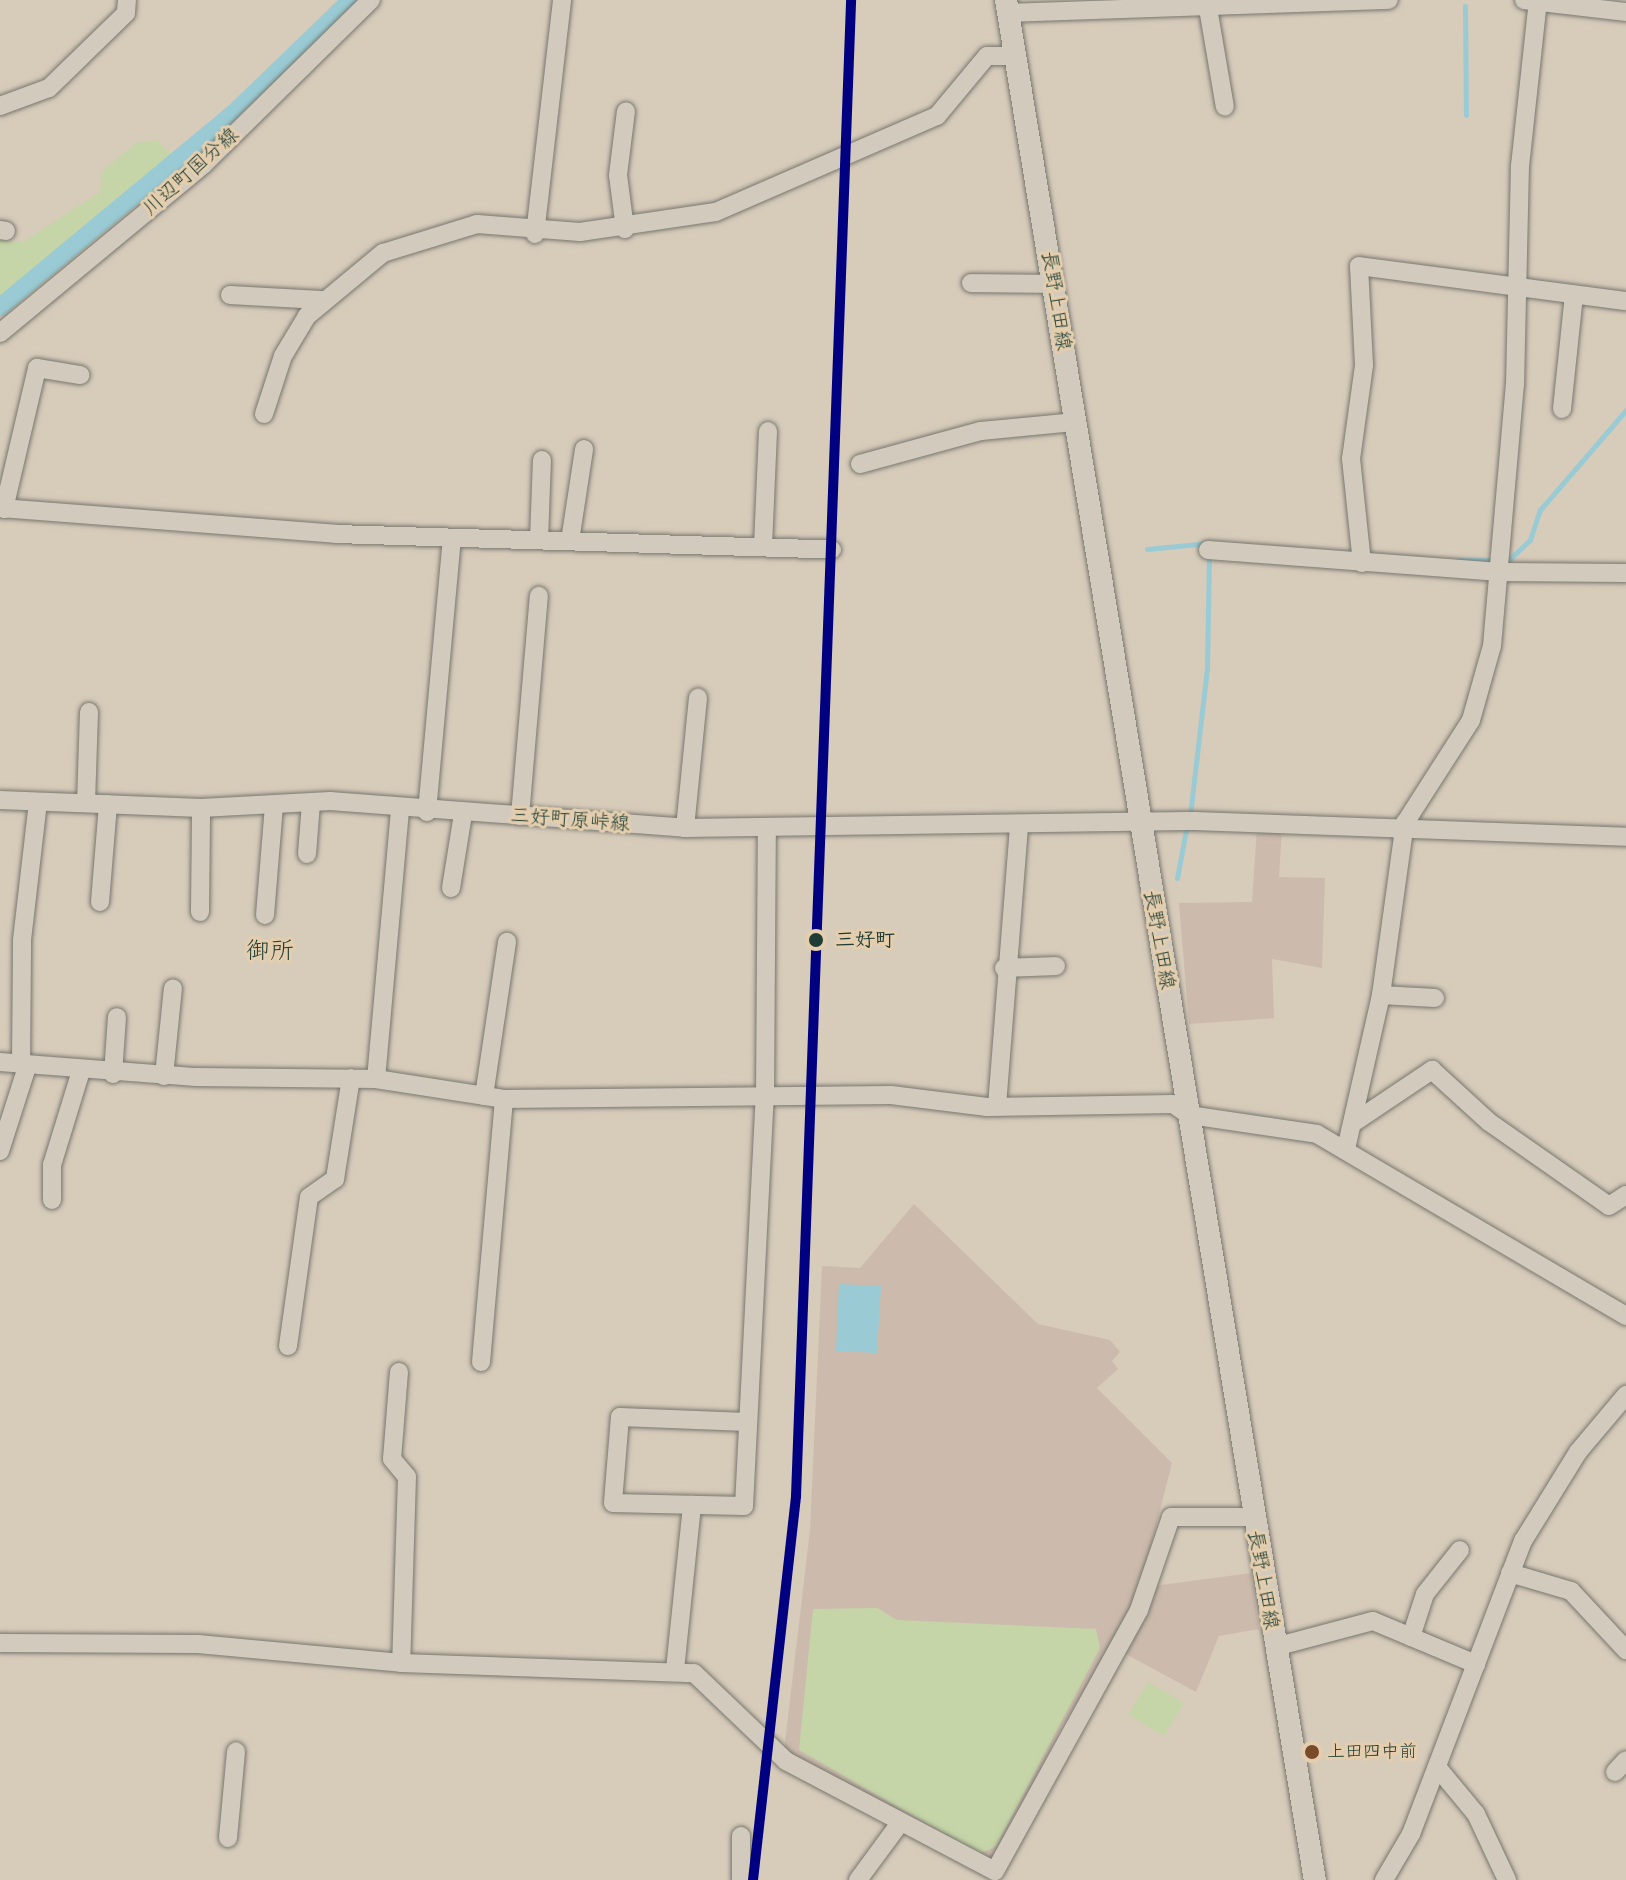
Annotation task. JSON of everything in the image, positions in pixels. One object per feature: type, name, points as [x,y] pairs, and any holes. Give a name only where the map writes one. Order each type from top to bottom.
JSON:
[{"type":"main road","name":"長野上田線","points":[[1007,7],[1252,1517],[1315,1880]]},
{"type":"street","points":[[0,106],[49,88],[126,13],[127,0]]},
{"type":"street","name":"川辺町国分線","points":[[0,333],[204,164],[371,0]]},
{"type":"street","points":[[535,234],[562,0]]},
{"type":"street","points":[[1007,7],[1208,8],[1389,0]]},
{"type":"street","points":[[1346,1149],[1356,1121],[1381,995],[1405,823],[1471,720],[1492,646],[1515,385],[1514,287],[1533,0],[1626,12]]},
{"type":"street","points":[[1208,8],[1225,107]]},
{"type":"street","points":[[264,414],[283,356],[321,300],[411,240],[477,224],[535,234],[625,229],[716,212],[937,116],[987,56],[1014,56]]},
{"type":"street","points":[[625,229],[618,175],[626,111]]},
{"type":"street","points":[[1362,563],[1351,459],[1364,365],[1359,266],[1626,301]]},
{"type":"street","points":[[971,283],[1054,284]]},
{"type":"street","points":[[230,295],[321,300]]},
{"type":"street","points":[[1562,409],[1574,295]]},
{"type":"street","points":[[80,375],[37,368],[2,508],[452,538],[832,550]]},
{"type":"street","points":[[860,464],[981,431],[1074,422]]},
{"type":"street","points":[[763,546],[768,431]]},
{"type":"street","points":[[570,541],[584,449]]},
{"type":"street","points":[[539,540],[542,460]]},
{"type":"street","points":[[427,812],[452,538]]},
{"type":"street","points":[[1208,550],[1500,572],[1626,573]]},
{"type":"street","points":[[520,816],[539,596]]},
{"type":"street","points":[[685,828],[698,698]]},
{"type":"street","points":[[86,803],[89,712]]},
{"type":"street","name":"三好町原峠線","points":[[0,800],[201,808],[311,803],[685,828],[1405,823],[1626,837]]},
{"type":"street","points":[[0,1151],[24,1064],[22,940],[38,802]]},
{"type":"street","points":[[307,854],[311,803]]},
{"type":"street","points":[[100,902],[108,804]]},
{"type":"street","points":[[265,915],[274,806]]},
{"type":"street","points":[[200,912],[201,808]]},
{"type":"street","points":[[376,1079],[400,808]]},
{"type":"street","points":[[451,888],[463,814]]},
{"type":"street","points":[[997,1106],[1004,968],[1019,824]]},
{"type":"street","points":[[747,1422],[620,1417],[613,1503],[744,1506],[765,1097],[767,829]]},
{"type":"street","points":[[484,1096],[507,942]]},
{"type":"street","points":[[1004,968],[1056,966]]},
{"type":"street","points":[[164,1076],[173,988]]},
{"type":"street","points":[[1381,995],[1435,998]]},
{"type":"street","points":[[113,1074],[117,1017]]},
{"type":"street","points":[[0,1062],[113,1074],[376,1079],[504,1099],[891,1095],[997,1106],[1173,1104],[1189,1115],[1267,1122],[1346,1149],[1626,1316]]},
{"type":"street","points":[[1356,1121],[1432,1070],[1489,1122],[1609,1206],[1626,1195]]},
{"type":"street","points":[[52,1200],[52,1165],[81,1071]]},
{"type":"street","points":[[288,1346],[309,1197],[335,1179],[351,1078]]},
{"type":"street","points":[[481,1362],[504,1099]]},
{"type":"street","points":[[399,1372],[392,1459],[407,1477],[401,1663]]},
{"type":"street","points":[[1384,1880],[1437,1767],[1510,1573],[1578,1452],[1626,1395]]},
{"type":"street","points":[[675,1670],[692,1505]]},
{"type":"street","points":[[0,1643],[251,1647],[401,1663],[675,1670],[708,1679],[775,1754],[1003,1876],[1139,1610],[1171,1517],[1252,1517]]},
{"type":"street","points":[[1411,1637],[1425,1594],[1460,1550]]},
{"type":"street","points":[[1510,1573],[1571,1591],[1626,1650]]},
{"type":"street","points":[[1611,1634],[1626,1620]]},
{"type":"street","points":[[1275,1647],[1373,1621],[1476,1664]]},
{"type":"street","points":[[228,1838],[236,1751]]},
{"type":"street","points":[[1437,1767],[1476,1814],[1507,1880]]},
{"type":"street","points":[[858,1880],[900,1823]]},
{"type":"street","points":[[741,1836],[741,1880]]},
{"type":"shaded area","points":[[1257,827],[1282,828],[1279,877],[1325,878],[1322,968],[1272,959],[1274,1018],[1189,1024],[1179,903],[1252,902]]},
{"type":"shaded area","points":[[914,1204],[1038,1324],[1110,1340],[1120,1352],[1112,1361],[1118,1369],[1097,1388],[1172,1463],[1135,1608],[1061,1728],[993,1865],[784,1751],[810,1530],[822,1266],[860,1268]]},
{"type":"shaded area","points":[[1251,1573],[1259,1629],[1219,1636],[1196,1692],[1124,1653],[1154,1586]]},
{"type":"green space","points":[[157,140],[173,155],[0,307],[0,240],[23,242],[100,192],[102,171],[136,143]]},
{"type":"green space","points":[[877,1608],[897,1620],[1096,1629],[1100,1648],[996,1846],[980,1854],[799,1750],[813,1609]]},
{"type":"green space","points":[[1148,1682],[1184,1703],[1164,1736],[1128,1715]]},
{"type":"water","points":[[839,1284],[881,1286],[877,1353],[836,1351]]},
{"type":"waterway","points":[[0,307],[234,113],[351,0]]},
{"type":"waterway","points":[[1465,6],[1466,115]]},
{"type":"waterway","points":[[1510,559],[1530,540],[1540,510],[1626,410]]},
{"type":"waterway","points":[[1147,549],[1209,543]]},
{"type":"waterway","points":[[1190,815],[1207,669],[1209,555]]},
{"type":"waterway","points":[[1459,560],[1497,560]]},
{"type":"waterway","points":[[1177,878],[1186,830]]},
{"type":"transit line","points":[[753,1880],[796,1496],[851,0]]},
{"type":"place","name":"三好町","points":[[816,940]]},
{"type":"place","name":"上田四中前","points":[[1312,1752]]},
{"type":"district","name":"御所","points":[[270,951]]}]
